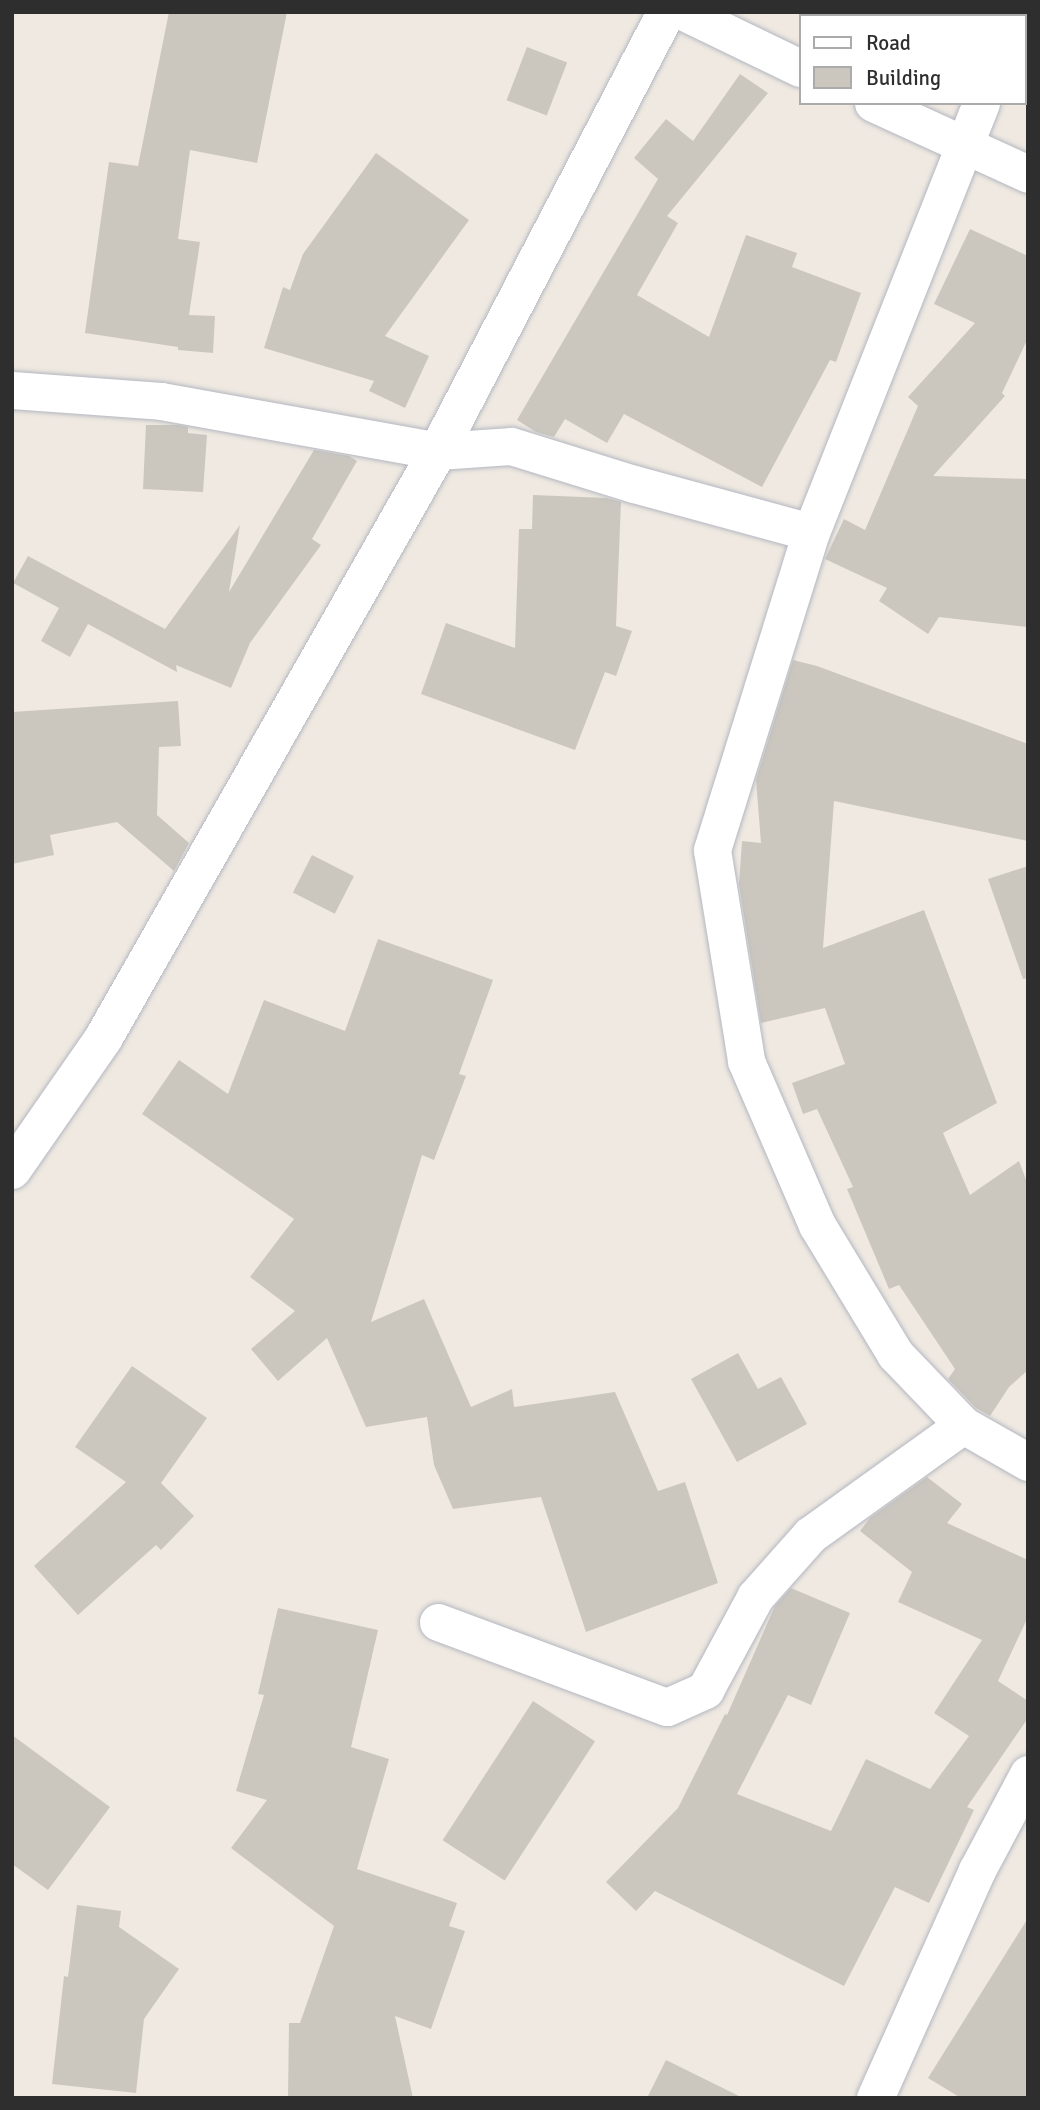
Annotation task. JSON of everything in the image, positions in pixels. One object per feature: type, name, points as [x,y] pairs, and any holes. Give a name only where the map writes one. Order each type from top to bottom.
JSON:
[{"type":"main road","points":[[12,1170],[103,1039],[439,451],[667,12]]},
{"type":"street","points":[[684,12],[799,68]]},
{"type":"street","points":[[877,105],[962,147],[1028,174]]},
{"type":"street","points":[[980,105],[811,532],[712,850],[746,1061],[824,1236],[895,1354],[963,1424],[1028,1462]]},
{"type":"street","points":[[12,390],[160,401],[439,451],[511,446],[634,484],[811,532]]},
{"type":"street","points":[[438,1622],[667,1707],[705,1690],[755,1597],[810,1535],[963,1424]]},
{"type":"street","points":[[875,2098],[976,1870],[1028,1774]]},
{"type":"building","points":[[169,12],[287,12],[257,163],[190,150],[178,239],[200,242],[189,315],[215,316],[213,353],[178,350],[178,347],[85,333],[109,162],[138,166]]},
{"type":"building","points":[[527,47],[567,62],[547,116],[507,100]]},
{"type":"building","points":[[740,74],[768,93],[667,216],[678,223],[637,295],[709,337],[746,235],[797,253],[792,267],[861,293],[836,362],[830,360],[762,487],[624,414],[607,443],[565,419],[554,437],[536,432],[517,420],[658,179],[634,158],[666,119],[693,141]]},
{"type":"building","points":[[376,153],[469,220],[385,336],[429,356],[405,408],[369,391],[374,381],[264,348],[283,287],[290,290],[303,254]]},
{"type":"building","points":[[970,229],[1028,256],[1028,338],[1002,393],[1005,396],[933,476],[1028,479],[1028,627],[939,617],[928,634],[879,601],[887,588],[825,559],[844,519],[865,530],[918,406],[908,397],[975,323],[934,304]]},
{"type":"building","points":[[146,425],[178,425],[188,427],[188,433],[207,435],[203,492],[143,489]]},
{"type":"building","points":[[314,450],[349,456],[357,461],[312,539],[321,545],[250,643],[231,688],[176,665],[177,672],[88,624],[70,657],[41,641],[59,608],[13,583],[28,556],[165,629],[240,525],[229,592]]},
{"type":"building","points":[[533,495],[607,498],[621,502],[616,626],[632,631],[616,676],[605,672],[575,750],[421,694],[446,623],[515,648],[519,529],[532,529]]},
{"type":"building","points":[[793,660],[817,666],[1028,744],[1028,841],[834,801],[823,948],[924,910],[997,1103],[943,1133],[970,1195],[1019,1161],[1028,1185],[1028,1370],[1009,1387],[990,1416],[976,1408],[948,1379],[955,1369],[899,1285],[889,1289],[847,1189],[853,1187],[817,1109],[803,1114],[792,1083],[845,1064],[825,1008],[761,1023],[739,884],[742,841],[761,843],[756,780]]},
{"type":"building","points":[[178,701],[181,746],[159,747],[157,815],[189,843],[174,871],[117,822],[50,835],[54,855],[12,864],[12,712]]},
{"type":"building","points":[[312,855],[354,876],[335,914],[293,892]]},
{"type":"building","points":[[1028,866],[1028,978],[1023,979],[988,879]]},
{"type":"building","points":[[378,939],[493,980],[459,1074],[466,1076],[434,1160],[422,1155],[371,1322],[424,1299],[471,1407],[512,1389],[514,1407],[615,1392],[658,1491],[685,1482],[718,1583],[586,1632],[541,1497],[453,1509],[434,1465],[427,1417],[366,1427],[327,1338],[278,1381],[251,1349],[295,1311],[250,1277],[294,1219],[142,1114],[179,1060],[228,1094],[264,1000],[345,1031]]},
{"type":"building","points":[[738,1353],[758,1389],[781,1377],[807,1424],[737,1462],[691,1379]]},
{"type":"building","points":[[132,1366],[207,1418],[161,1483],[194,1516],[161,1550],[156,1545],[78,1615],[34,1566],[126,1482],[75,1447]]},
{"type":"building","points":[[927,1477],[962,1504],[947,1523],[1028,1560],[1028,1617],[998,1681],[1028,1701],[1028,1718],[967,1807],[974,1810],[929,1903],[895,1887],[844,1986],[655,1891],[636,1911],[606,1882],[678,1808],[725,1714],[727,1715],[775,1606],[791,1588],[850,1613],[811,1705],[788,1695],[737,1794],[831,1831],[866,1759],[930,1789],[969,1736],[934,1713],[982,1640],[898,1602],[912,1572],[860,1531],[870,1518]]},
{"type":"building","points":[[278,1608],[378,1630],[351,1747],[389,1759],[357,1869],[457,1903],[449,1926],[465,1931],[431,2029],[395,2016],[413,2098],[288,2098],[289,2023],[300,2023],[334,1926],[231,1848],[267,1800],[236,1791],[264,1695],[258,1694]]},
{"type":"building","points":[[533,1701],[595,1741],[505,1881],[443,1840]]},
{"type":"building","points":[[12,1735],[110,1807],[48,1890],[12,1864]]},
{"type":"building","points":[[77,1905],[121,1911],[119,1927],[179,1969],[144,2019],[136,2093],[52,2084],[64,1976],[68,1977]]},
{"type":"building","points":[[1028,1918],[1028,2098],[961,2098],[928,2078]]},
{"type":"building","points":[[666,2060],[743,2098],[647,2098]]}]
